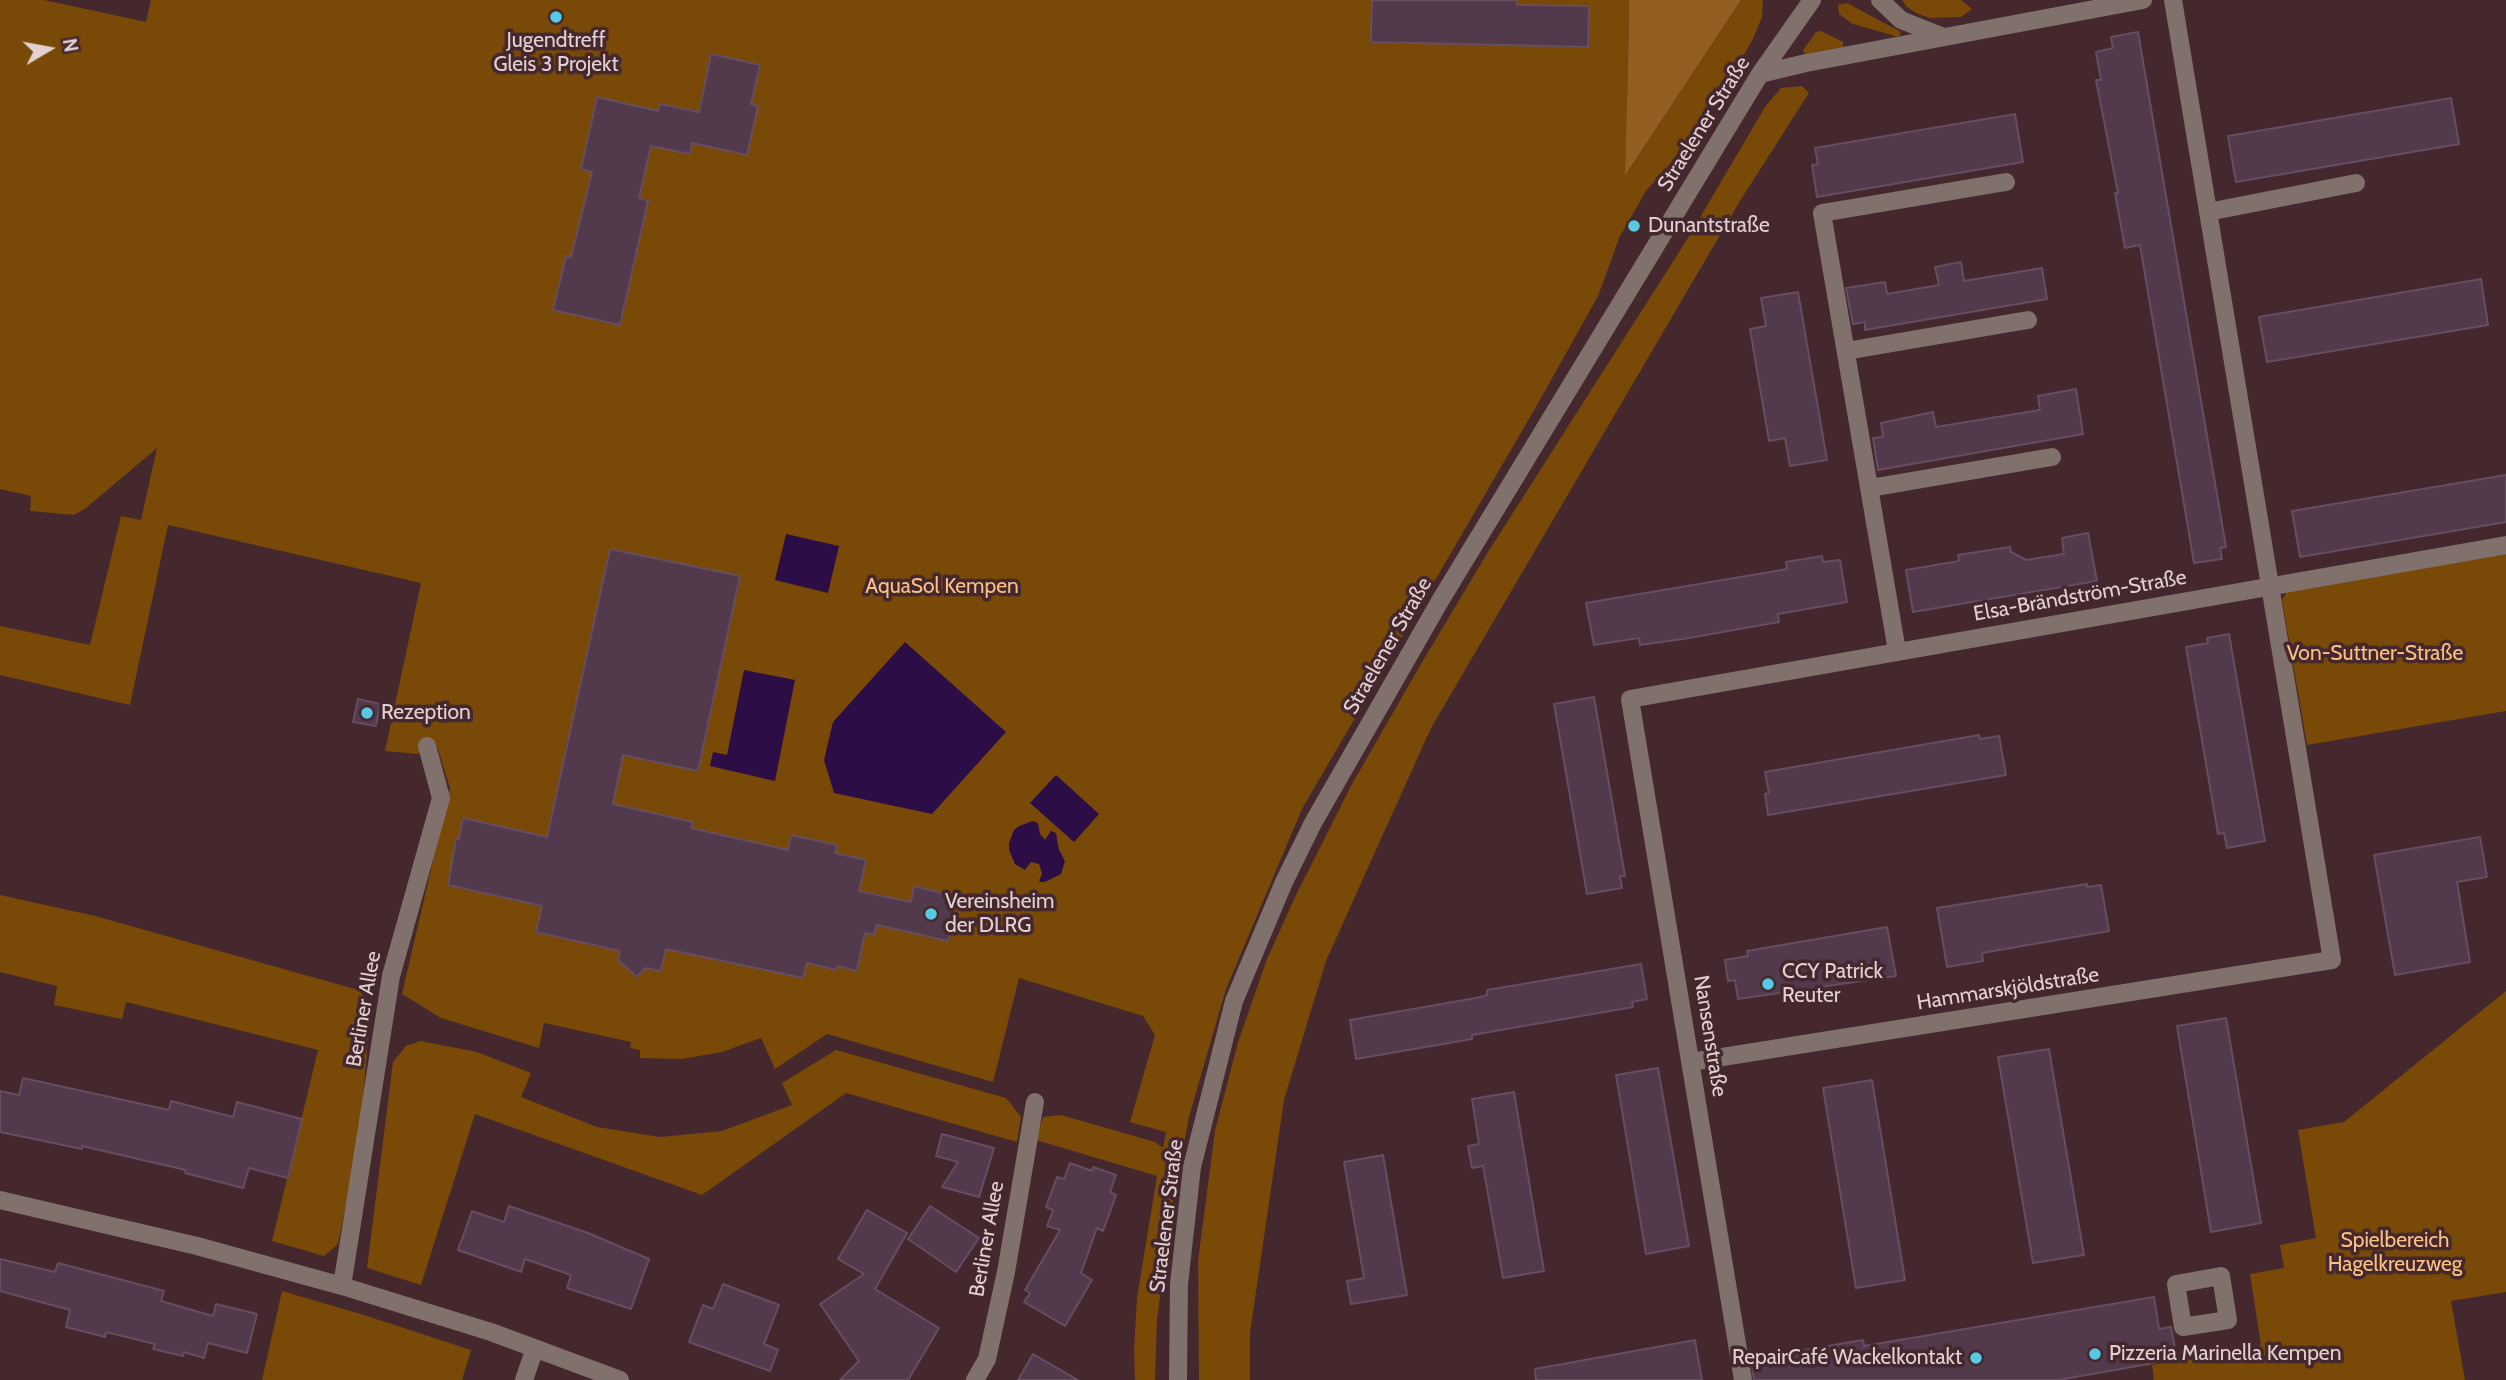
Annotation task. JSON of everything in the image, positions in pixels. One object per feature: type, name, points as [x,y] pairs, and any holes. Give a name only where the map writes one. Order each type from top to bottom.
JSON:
[{"type":"street","name":"Straelener Straße","points":[[1178,1380],[1179,1284],[1192,1167],[1209,1090],[1234,1001],[1284,881],[1313,823],[1440,601],[1760,74],[1812,0]]},
{"type":"street","points":[[1880,0],[1901,20],[1944,37]]},
{"type":"street","points":[[1760,74],[2143,0]]},
{"type":"street","points":[[2173,0],[2270,586],[2506,545]]},
{"type":"street","points":[[1897,651],[1822,214],[2006,182]]},
{"type":"street","points":[[2208,212],[2356,183]]},
{"type":"street","points":[[1846,351],[2028,320]]},
{"type":"street","points":[[1870,488],[2052,457]]},
{"type":"street","name":"Elsa-Brändström-Straße","points":[[1630,699],[2270,586]]},
{"type":"street","name":"Hammarskjöldstraße","points":[[1691,1062],[2332,960],[2270,586]]},
{"type":"street","name":"Nansenstraße","points":[[1630,699],[1743,1380]]},
{"type":"street","name":"Berliner Allee","points":[[342,1286],[391,976],[441,798],[427,746]]},
{"type":"street","name":"Berliner Allee","points":[[975,1380],[987,1359],[1006,1272],[1035,1102]]},
{"type":"street","points":[[0,1199],[197,1246],[342,1286],[491,1332],[620,1380]]},
{"type":"street","points":[[524,1380],[535,1348]]},
{"type":"green space","name":"AquaSol Kempen","points":[[0,0],[44,0],[146,22],[151,0],[1629,0],[1626,175],[1741,0],[1763,0],[1762,17],[1752,41],[1727,84],[1670,164],[1646,191],[1620,236],[1598,296],[1302,809],[1226,989],[1189,1117],[1172,1206],[1157,1320],[1155,1380],[1135,1380],[1134,1349],[1137,1298],[1157,1176],[1036,1140],[1043,1117],[1061,1115],[1155,1142],[1163,1148],[1166,1132],[1130,1122],[1155,1035],[1143,1016],[1019,978],[993,1082],[827,1034],[775,1069],[761,1038],[722,1052],[681,1059],[640,1058],[640,1050],[630,1048],[631,1042],[544,1023],[539,1048],[441,1018],[402,994],[450,788],[437,746],[417,754],[385,751],[421,583],[168,525],[130,705],[0,675],[0,626],[90,645],[121,516],[141,520],[157,448],[74,515],[30,511],[31,496],[0,489]]},
{"type":"green space","points":[[1902,0],[1961,0],[1972,9],[1961,17],[1929,18],[1916,13]]},
{"type":"green space","points":[[1847,3],[1901,32],[1899,37],[1853,24],[1839,14],[1838,5]]},
{"type":"green space","points":[[1821,31],[1843,42],[1843,47],[1805,54],[1803,50],[1816,32]]},
{"type":"green space","points":[[1802,86],[1809,93],[1740,201],[1431,728],[1326,961],[1284,1100],[1250,1333],[1250,1380],[1199,1380],[1198,1261],[1215,1131],[1238,1042],[1267,959],[1296,895],[1352,784],[1421,664],[1488,552],[1688,238],[1765,107],[1781,88]]},
{"type":"green space","name":"Von-Suttner-Straße","points":[[2506,553],[2506,711],[2307,745],[2282,600],[2288,590]]},
{"type":"green space","points":[[0,895],[95,916],[362,991],[370,1016],[360,1134],[338,1244],[324,1256],[272,1241],[318,1050],[126,1002],[122,1019],[54,1005],[57,986],[0,972]]},
{"type":"green space","name":"Spielbereich Hagelkreuzweg","points":[[2506,991],[2506,1292],[2451,1301],[2465,1380],[2154,1380],[2152,1365],[2261,1345],[2250,1274],[2284,1268],[2280,1245],[2316,1238],[2298,1130],[2344,1122]]},
{"type":"green space","points":[[421,1041],[477,1052],[531,1073],[521,1097],[597,1127],[660,1137],[722,1131],[792,1105],[782,1083],[836,1050],[1006,1098],[1021,1117],[1017,1142],[846,1093],[702,1195],[475,1114],[421,1285],[367,1268],[393,1062],[406,1046]]},
{"type":"green space","points":[[282,1291],[471,1350],[462,1380],[262,1380]]},
{"type":"shaded area","points":[[1629,0],[1741,0],[1625,176],[1628,65]]},
{"type":"shaded area","points":[[786,534],[839,546],[828,593],[775,580]]},
{"type":"shaded area","points":[[905,642],[1006,732],[932,814],[834,793],[824,760],[833,722]]},
{"type":"shaded area","points":[[744,670],[795,680],[775,781],[710,766],[713,752],[727,755]]},
{"type":"shaded area","points":[[1056,775],[1099,814],[1074,842],[1030,803]]},
{"type":"shaded area","points":[[1033,821],[1038,823],[1040,834],[1045,840],[1051,831],[1056,833],[1059,850],[1065,861],[1061,874],[1045,882],[1039,882],[1042,873],[1039,864],[1031,862],[1025,870],[1015,864],[1009,850],[1014,830]]},
{"type":"building","points":[[1372,0],[1517,0],[1517,5],[1589,6],[1588,47],[1371,42]]},
{"type":"building","points":[[2138,32],[2226,547],[2220,548],[2222,559],[2194,563],[2140,245],[2125,248],[2115,193],[2118,193],[2096,80],[2101,80],[2096,52],[2113,48],[2111,37]]},
{"type":"building","points":[[711,54],[760,65],[751,104],[758,106],[747,155],[692,143],[690,154],[651,146],[639,198],[648,201],[620,325],[553,310],[566,256],[571,257],[592,172],[581,169],[597,97],[658,111],[660,104],[699,112]]},
{"type":"building","points":[[2451,98],[2459,144],[2236,182],[2228,136]]},
{"type":"building","points":[[2015,114],[2023,162],[1817,197],[1812,165],[1818,164],[1815,148]]},
{"type":"building","points":[[1961,262],[1964,281],[2042,268],[2047,299],[1865,330],[1865,322],[1853,324],[1846,288],[1885,282],[1887,294],[1939,285],[1935,267]]},
{"type":"building","points":[[2481,279],[2488,325],[2267,362],[2259,317]]},
{"type":"building","points":[[1798,292],[1827,460],[1790,466],[1785,438],[1769,441],[1750,329],[1766,326],[1761,298]]},
{"type":"building","points":[[2076,389],[2083,434],[1878,470],[1873,438],[1883,437],[1881,423],[1933,412],[1936,427],[2040,410],[2038,396]]},
{"type":"building","points":[[2506,475],[2506,522],[2300,557],[2292,511]]},
{"type":"building","points":[[2088,533],[2097,581],[1913,612],[1906,570],[1959,561],[1958,555],[2010,547],[2011,552],[2026,560],[2064,554],[2062,538]]},
{"type":"building","points":[[610,549],[740,576],[698,771],[623,755],[613,804],[693,822],[691,828],[788,850],[791,835],[837,845],[835,853],[866,860],[859,891],[911,902],[914,886],[957,897],[948,941],[877,925],[874,935],[865,933],[857,971],[837,966],[836,970],[807,963],[803,978],[666,949],[661,971],[645,968],[637,977],[618,960],[620,951],[536,932],[542,906],[448,885],[456,839],[459,839],[463,818],[547,837]]},
{"type":"building","points":[[1822,556],[1823,562],[1840,560],[1847,602],[1778,614],[1779,622],[1683,639],[1640,645],[1639,638],[1594,645],[1586,603],[1787,569],[1786,562]]},
{"type":"building","points":[[2229,634],[2265,841],[2227,848],[2224,833],[2218,834],[2186,647],[2208,643],[2207,638]]},
{"type":"building","points":[[1594,697],[1625,876],[1620,876],[1622,888],[1587,894],[1554,704]]},
{"type":"building","name":"Rezeption","points":[[358,699],[380,704],[376,726],[353,722]]},
{"type":"building","points":[[1979,735],[1980,739],[1999,736],[2006,775],[1768,815],[1765,794],[1769,793],[1765,772]]},
{"type":"building","points":[[2480,837],[2487,877],[2457,882],[2470,962],[2395,975],[2374,855]]},
{"type":"building","points":[[2087,884],[2087,887],[2101,885],[2109,931],[1982,953],[1983,961],[1947,967],[1937,908]]},
{"type":"building","points":[[1887,927],[1896,976],[1738,999],[1735,980],[1728,981],[1725,960],[1748,956],[1747,951]]},
{"type":"building","points":[[1641,964],[1647,999],[1632,1002],[1633,1007],[1472,1035],[1472,1039],[1356,1059],[1350,1020],[1476,998],[1487,995],[1487,990]]},
{"type":"building","points":[[2226,1018],[2261,1223],[2211,1232],[2177,1026]]},
{"type":"building","points":[[2049,1049],[2084,1255],[2033,1263],[1998,1057]]},
{"type":"building","points":[[1658,1068],[1689,1246],[1646,1254],[1616,1075]]},
{"type":"building","points":[[23,1078],[169,1110],[171,1101],[233,1117],[237,1102],[302,1119],[288,1178],[249,1168],[243,1188],[185,1173],[186,1170],[82,1146],[82,1149],[0,1132],[0,1091],[19,1095]]},
{"type":"building","points":[[1872,1080],[1905,1280],[1856,1288],[1823,1088]]},
{"type":"building","points":[[1514,1092],[1544,1271],[1503,1278],[1483,1166],[1472,1168],[1468,1146],[1479,1144],[1472,1099]]},
{"type":"building","points":[[942,1134],[994,1148],[979,1197],[942,1187],[958,1162],[936,1156]]},
{"type":"building","points":[[1383,1155],[1407,1295],[1351,1304],[1347,1281],[1364,1278],[1344,1162]]},
{"type":"building","points":[[1070,1163],[1092,1171],[1093,1167],[1116,1175],[1110,1192],[1116,1195],[1103,1231],[1097,1228],[1081,1273],[1092,1280],[1065,1326],[1024,1302],[1030,1293],[1025,1290],[1060,1230],[1047,1226],[1053,1210],[1046,1207],[1057,1177],[1064,1179]]},
{"type":"building","points":[[509,1206],[588,1233],[649,1259],[631,1309],[567,1288],[571,1275],[525,1259],[521,1272],[458,1250],[472,1211],[504,1222]]},
{"type":"building","points":[[930,1206],[979,1238],[956,1272],[908,1239]]},
{"type":"building","points":[[867,1210],[907,1233],[875,1289],[939,1328],[908,1380],[840,1380],[859,1361],[820,1304],[864,1274],[838,1259]]},
{"type":"building","points":[[0,1259],[55,1272],[58,1263],[164,1291],[161,1301],[213,1316],[216,1304],[257,1314],[247,1353],[208,1343],[204,1358],[184,1352],[183,1356],[153,1349],[155,1344],[106,1332],[105,1337],[66,1327],[70,1310],[0,1291]]},
{"type":"building","points":[[723,1284],[779,1305],[764,1344],[778,1350],[770,1371],[689,1342],[703,1305],[713,1309]]},
{"type":"building","points":[[2154,1297],[2159,1329],[2171,1327],[2177,1359],[2058,1380],[1754,1380],[1752,1366],[1793,1358],[1792,1352],[1863,1340],[1864,1346]]},
{"type":"building","points":[[1695,1340],[1702,1380],[1536,1380],[1535,1369]]},
{"type":"building","points":[[1033,1354],[1078,1380],[1018,1380]]},
{"type":"place","name":"Jugendtreff Gleis 3 Projekt","points":[[556,17]]},
{"type":"place","name":"Dunantstraße","points":[[1634,226]]},
{"type":"place","name":"Rezeption","points":[[367,713]]},
{"type":"place","name":"Vereinsheim der DLRG","points":[[931,914]]},
{"type":"place","name":"CCY Patrick Reuter","points":[[1768,984]]},
{"type":"place","name":"Pizzeria Marinella Kempen","points":[[2095,1354]]},
{"type":"place","name":"RepairCafé Wackelkontakt","points":[[1976,1358]]}]
